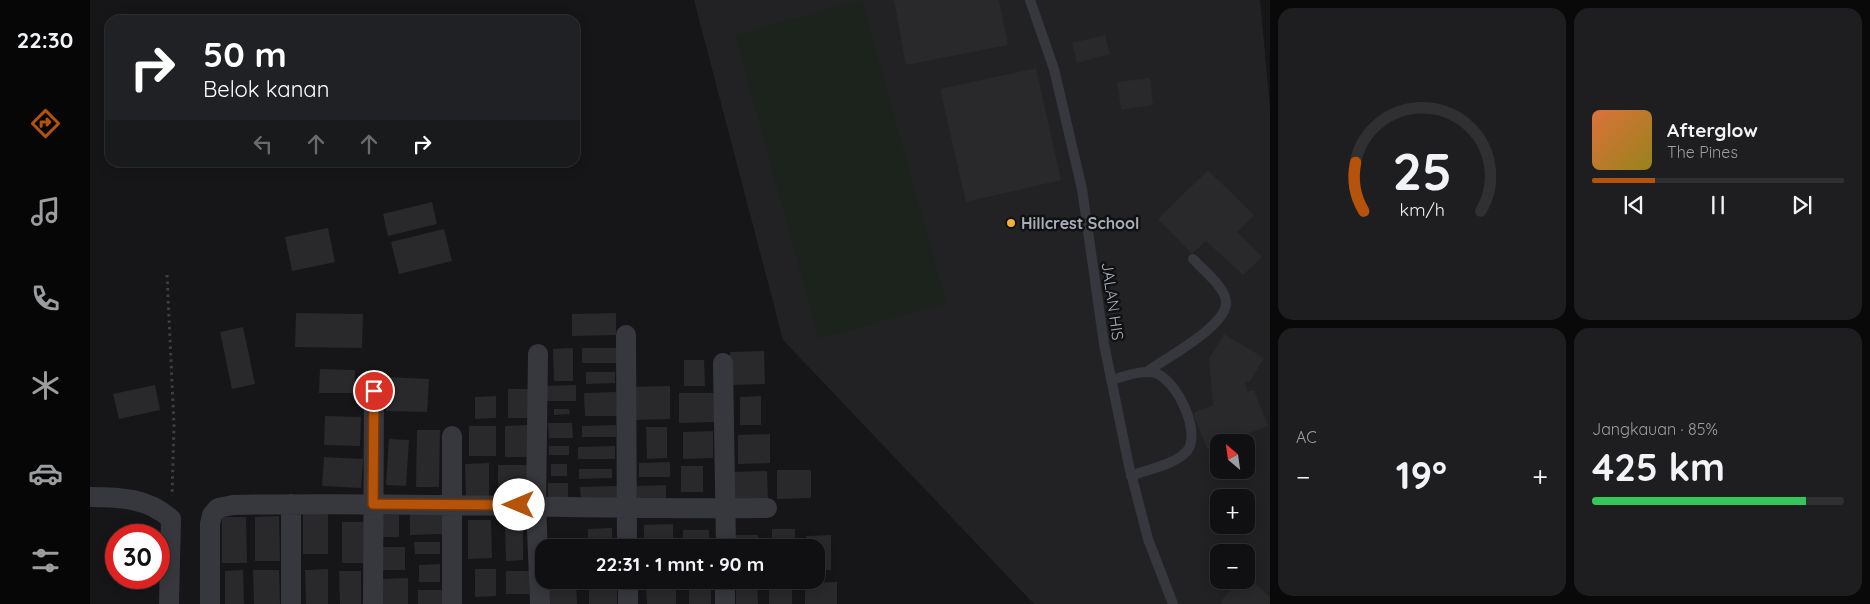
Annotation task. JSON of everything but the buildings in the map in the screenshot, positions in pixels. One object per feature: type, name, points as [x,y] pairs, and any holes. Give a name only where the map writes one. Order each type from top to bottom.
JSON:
[{"type":"street","points":[[626,335],[627,539]]},
{"type":"street","points":[[538,354],[536,505],[540,604]]},
{"type":"street","points":[[723,363],[726,539]]},
{"type":"street","points":[[373,604],[374,391]]},
{"type":"street","points":[[452,436],[452,604]]},
{"type":"street","points":[[90,497],[131,499],[149,504],[162,511],[171,519],[169,604]]},
{"type":"street","points":[[291,504],[291,604]]},
{"type":"street","points":[[210,604],[210,524],[212,515],[218,508],[233,505],[452,504],[626,508],[767,508]]},
{"type":"street","points":[[628,589],[628,604]]},
{"type":"street","points":[[725,589],[725,604]]},
{"type":"lane","name":"JALAN HIS","points":[[1030,0],[1054,69],[1082,189],[1111,380],[1131,476],[1148,539],[1173,604]]},
{"type":"lane","points":[[1111,380],[1148,371],[1214,325],[1224,311],[1226,301],[1219,288],[1193,259]]},
{"type":"lane","points":[[1131,476],[1180,457],[1191,444],[1189,421],[1180,398],[1164,376],[1148,371]]},
{"type":"path","points":[[167,275],[174,425],[171,519]]},
{"type":"shaded area","name":"Hillcrest School","points":[[694,0],[1260,0],[1270,107],[1270,604],[1034,604],[783,340]]},
{"type":"shaded area","points":[[862,0],[946,303],[819,339],[735,35]]},
{"type":"place","name":"Hillcrest School","points":[[1011,223]]},
{"type":"route","points":[[374,391],[373,504],[519,505]]}]
